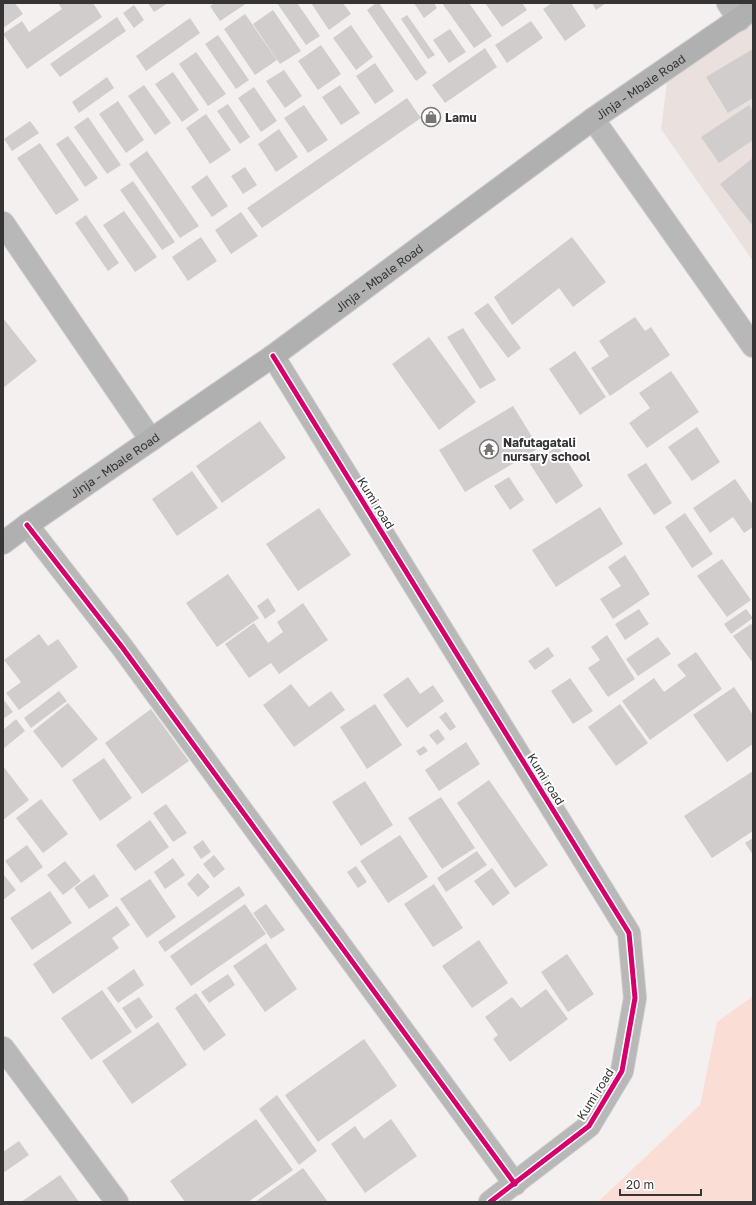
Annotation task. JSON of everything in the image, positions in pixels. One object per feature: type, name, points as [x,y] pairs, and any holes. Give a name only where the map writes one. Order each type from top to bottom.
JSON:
[{"type":"main road","name":"Jinja - Mbale Road","points":[[3,543],[273,356],[740,11]]},
{"type":"street","points":[[593,119],[753,346]]},
{"type":"street","points":[[3,223],[151,440]]},
{"type":"street","name":"Kumi road","points":[[273,356],[629,934],[635,998],[622,1071],[589,1126],[490,1202]]},
{"type":"street","points":[[27,525],[122,647],[515,1184]]},
{"type":"street","points":[[3,1048],[117,1202]]},
{"type":"shaded area","points":[[753,13],[753,261],[661,129],[668,73]]},
{"type":"shaded area","points":[[753,996],[753,1202],[598,1202],[700,1105],[717,1022]]},
{"type":"building","points":[[3,3],[15,3],[23,14],[3,28]]},
{"type":"building","points":[[58,3],[93,3],[102,17],[27,69],[3,34],[22,21],[29,32],[62,9]]},
{"type":"building","points":[[148,3],[168,3],[154,12]]},
{"type":"building","points":[[215,3],[247,3],[220,21],[210,6]]},
{"type":"building","points":[[277,3],[297,3],[320,36],[306,45]]},
{"type":"building","points":[[311,3],[343,3],[351,14],[329,30]]},
{"type":"building","points":[[376,3],[379,3],[427,73],[416,81],[367,10]]},
{"type":"building","points":[[414,3],[434,3],[437,8],[424,18]]},
{"type":"building","points":[[442,3],[469,3],[492,36],[474,48]]},
{"type":"building","points":[[485,3],[522,3],[527,10],[502,27]]},
{"type":"building","points":[[552,3],[571,3],[586,26],[565,41],[543,9]]},
{"type":"building","points":[[592,3],[606,3],[596,10]]},
{"type":"building","points":[[134,5],[144,20],[134,28],[123,13]]},
{"type":"building","points":[[273,10],[301,51],[280,64],[253,24]]},
{"type":"building","points":[[245,14],[277,60],[255,75],[224,29]]},
{"type":"building","points":[[407,15],[435,55],[428,59],[401,19]]},
{"type":"building","points":[[117,17],[126,31],[60,77],[50,64]]},
{"type":"building","points":[[190,18],[200,33],[146,71],[136,56]]},
{"type":"building","points":[[531,21],[543,38],[507,63],[495,45]]},
{"type":"building","points":[[351,25],[373,57],[356,70],[333,38]]},
{"type":"building","points":[[450,29],[466,52],[449,63],[433,40]]},
{"type":"building","points":[[218,35],[249,80],[236,89],[205,44]]},
{"type":"building","points":[[321,45],[341,74],[318,90],[298,61]]},
{"type":"building","points":[[485,48],[497,67],[445,103],[432,85]]},
{"type":"building","points":[[753,49],[753,98],[728,113],[706,77]]},
{"type":"building","points":[[196,52],[226,94],[208,106],[179,64]]},
{"type":"building","points":[[375,63],[394,91],[375,104],[356,76]]},
{"type":"building","points":[[284,70],[302,96],[285,108],[266,81]]},
{"type":"building","points":[[173,72],[199,110],[182,122],[155,84]]},
{"type":"building","points":[[107,77],[114,88],[79,113],[72,102]]},
{"type":"building","points":[[144,85],[171,123],[155,135],[128,96]]},
{"type":"building","points":[[340,85],[360,113],[341,125],[322,97]]},
{"type":"building","points":[[254,87],[277,121],[261,132],[238,98]]},
{"type":"building","points":[[407,98],[421,118],[262,228],[247,208]]},
{"type":"building","points":[[118,101],[144,140],[126,153],[99,114]]},
{"type":"building","points":[[228,104],[250,137],[240,144],[217,111]]},
{"type":"building","points":[[304,105],[328,140],[308,153],[284,118]]},
{"type":"building","points":[[749,105],[753,111],[753,140],[719,163],[701,137]]},
{"type":"building","points":[[206,114],[231,150],[210,164],[186,128]]},
{"type":"building","points":[[88,117],[121,165],[107,174],[74,127]]},
{"type":"building","points":[[30,121],[39,133],[12,151],[4,139]]},
{"type":"building","points":[[279,129],[298,157],[276,172],[258,144]]},
{"type":"building","points":[[68,136],[98,178],[85,187],[56,144]]},
{"type":"building","points":[[40,143],[79,200],[56,215],[17,158]]},
{"type":"building","points":[[147,151],[199,226],[180,238],[129,164]]},
{"type":"building","points":[[753,158],[753,226],[720,184]]},
{"type":"building","points":[[245,167],[257,185],[243,194],[231,176]]},
{"type":"building","points":[[207,175],[228,206],[212,217],[191,187]]},
{"type":"building","points":[[133,181],[175,242],[162,250],[120,190]]},
{"type":"building","points":[[124,211],[157,257],[135,272],[103,225]]},
{"type":"building","points":[[241,212],[258,236],[231,254],[215,230]]},
{"type":"building","points":[[86,215],[119,263],[108,271],[75,223]]},
{"type":"building","points":[[201,237],[217,261],[188,281],[172,257]]},
{"type":"building","points":[[572,237],[606,282],[573,307],[559,288],[512,325],[494,297]]},
{"type":"building","points":[[488,303],[521,348],[508,358],[474,313]]},
{"type":"building","points":[[635,317],[645,331],[651,327],[670,355],[610,396],[591,368],[609,356],[599,341]]},
{"type":"building","points":[[3,318],[37,361],[3,388]]},
{"type":"building","points":[[463,328],[496,380],[480,389],[447,337]]},
{"type":"building","points":[[429,337],[476,402],[439,430],[392,364]]},
{"type":"building","points":[[575,351],[606,397],[580,415],[549,369]]},
{"type":"building","points":[[671,371],[699,412],[647,448],[629,423],[650,408],[639,393]]},
{"type":"building","name":"Nafutagatali nursary school","points":[[513,406],[539,448],[465,492],[439,450]]},
{"type":"building","points":[[260,421],[286,458],[222,503],[196,466]]},
{"type":"building","points":[[697,427],[720,462],[692,481],[668,447]]},
{"type":"building","points":[[558,446],[583,486],[556,504],[530,464]]},
{"type":"building","points":[[646,463],[672,503],[654,515],[627,475]]},
{"type":"building","points":[[192,471],[218,508],[177,536],[152,499]]},
{"type":"building","points":[[509,477],[524,500],[510,510],[494,486]]},
{"type":"building","points":[[735,479],[753,505],[753,527],[744,533],[733,517],[710,533],[693,508]]},
{"type":"building","points":[[600,507],[623,544],[556,587],[532,550]]},
{"type":"building","points":[[319,508],[351,555],[298,591],[266,544]]},
{"type":"building","points":[[685,513],[713,554],[692,568],[665,527]]},
{"type":"building","points":[[625,555],[650,594],[613,619],[600,599],[621,586],[608,567]]},
{"type":"building","points":[[722,559],[751,600],[727,617],[697,576]]},
{"type":"building","points":[[228,574],[259,618],[217,647],[186,603]]},
{"type":"building","points":[[268,598],[276,611],[265,619],[257,606]]},
{"type":"building","points":[[303,603],[328,640],[279,674],[271,663],[249,678],[225,644],[254,623],[268,643],[283,632],[277,622]]},
{"type":"building","points":[[639,609],[649,624],[625,640],[615,624]]},
{"type":"building","points":[[746,609],[753,618],[731,634],[724,624]]},
{"type":"building","points":[[751,624],[753,626],[753,663],[733,636]]},
{"type":"building","points":[[39,634],[48,646],[58,639],[78,667],[19,710],[6,693],[21,682],[4,660]]},
{"type":"building","points":[[607,635],[635,679],[608,697],[588,668],[600,660],[591,647]]},
{"type":"building","points":[[658,637],[671,654],[638,676],[626,659]]},
{"type":"building","points":[[548,647],[554,656],[535,670],[528,661]]},
{"type":"building","points":[[696,652],[722,689],[650,740],[622,701],[654,678],[664,692],[686,676],[677,665]]},
{"type":"building","points":[[408,677],[420,694],[433,685],[444,701],[407,728],[383,695]]},
{"type":"building","points":[[570,678],[593,711],[573,724],[551,691]]},
{"type":"building","points":[[291,684],[309,707],[331,691],[345,710],[294,747],[263,705]]},
{"type":"building","points":[[734,687],[753,715],[753,744],[727,762],[693,715]]},
{"type":"building","points":[[59,691],[67,701],[31,728],[24,718]]},
{"type":"building","points":[[3,699],[13,712],[3,719]]},
{"type":"building","points":[[68,703],[98,739],[62,768],[33,731]]},
{"type":"building","points":[[375,704],[402,745],[367,769],[340,727]]},
{"type":"building","points":[[620,704],[648,743],[616,766],[588,727]]},
{"type":"building","points":[[151,709],[189,761],[142,794],[105,743]]},
{"type":"building","points":[[446,712],[456,727],[450,731],[439,717]]},
{"type":"building","points":[[16,719],[25,731],[3,749],[3,730]]},
{"type":"building","points":[[438,729],[445,739],[437,745],[429,735]]},
{"type":"building","points":[[466,742],[480,764],[439,791],[425,770]]},
{"type":"building","points":[[424,746],[428,751],[420,756],[416,751]]},
{"type":"building","points":[[104,758],[132,798],[100,821],[72,780]]},
{"type":"building","points":[[3,766],[29,800],[3,820],[4,800]]},
{"type":"building","points":[[753,771],[753,831],[712,858],[684,816]]},
{"type":"building","points":[[489,780],[548,865],[515,888],[457,803]]},
{"type":"building","points":[[365,781],[393,825],[361,846],[332,802]]},
{"type":"building","points":[[441,797],[475,848],[442,869],[408,818]]},
{"type":"building","points":[[41,799],[68,834],[43,853],[16,818]]},
{"type":"building","points":[[166,804],[187,833],[173,842],[153,813]]},
{"type":"building","points":[[150,820],[169,847],[135,871],[116,845]]},
{"type":"building","points":[[400,835],[428,877],[388,903],[360,861]]},
{"type":"building","points":[[753,838],[753,855],[745,843]]},
{"type":"building","points":[[203,840],[211,852],[201,859],[193,847]]},
{"type":"building","points":[[27,845],[43,867],[21,883],[5,861]]},
{"type":"building","points":[[477,851],[487,865],[446,892],[437,878]]},
{"type":"building","points":[[214,855],[225,869],[214,878],[203,864]]},
{"type":"building","points":[[173,858],[185,875],[165,889],[154,872]]},
{"type":"building","points":[[65,861],[81,881],[63,895],[47,875]]},
{"type":"building","points":[[356,866],[367,882],[358,888],[347,872]]},
{"type":"building","points":[[492,868],[510,893],[493,906],[474,881]]},
{"type":"building","points":[[198,873],[210,887],[198,897],[187,884]]},
{"type":"building","points":[[3,874],[16,890],[3,900]]},
{"type":"building","points":[[94,874],[109,896],[89,909],[74,888]]},
{"type":"building","points":[[150,879],[176,917],[147,938],[120,899]]},
{"type":"building","points":[[434,884],[463,928],[433,947],[404,904]]},
{"type":"building","points":[[239,886],[245,895],[165,952],[158,942]]},
{"type":"building","points":[[50,891],[72,923],[32,950],[10,918]]},
{"type":"building","points":[[245,904],[266,934],[191,986],[170,956]]},
{"type":"building","points":[[266,904],[285,930],[271,939],[253,913]]},
{"type":"building","points":[[117,906],[130,925],[112,938],[119,948],[53,994],[33,964]]},
{"type":"building","points":[[479,940],[508,983],[472,1008],[442,966]]},
{"type":"building","points":[[266,943],[297,989],[265,1012],[233,966]]},
{"type":"building","points":[[567,954],[594,994],[568,1012],[541,972]]},
{"type":"building","points":[[134,969],[144,985],[118,1003],[107,988]]},
{"type":"building","points":[[228,974],[235,985],[209,1003],[201,992]]},
{"type":"building","points":[[546,989],[568,1019],[510,1062],[493,1039],[498,1035],[485,1017],[512,997],[521,1008]]},
{"type":"building","points":[[102,990],[132,1032],[91,1060],[61,1018]]},
{"type":"building","points":[[196,993],[226,1035],[204,1051],[175,1008]]},
{"type":"building","points":[[139,997],[153,1017],[136,1029],[122,1008]]},
{"type":"building","points":[[158,1022],[187,1065],[132,1104],[102,1061]]},
{"type":"building","points":[[364,1039],[397,1086],[318,1142],[285,1095]]},
{"type":"building","points":[[277,1095],[317,1151],[299,1165],[259,1109]]},
{"type":"building","points":[[256,1119],[293,1170],[248,1202],[185,1202],[170,1181]]},
{"type":"building","points":[[391,1119],[417,1156],[365,1193],[331,1144],[355,1126],[364,1139]]},
{"type":"building","points":[[19,1141],[29,1155],[3,1173],[3,1152]]},
{"type":"building","points":[[303,1168],[328,1202],[255,1202]]},
{"type":"building","points":[[60,1175],[79,1202],[21,1202]]},
{"type":"cycle path","points":[[273,356],[629,933],[635,998],[622,1071],[589,1126],[490,1202]]},
{"type":"cycle path","points":[[27,525],[122,647],[515,1184]]},
{"type":"place","name":"Lamu","points":[[431,117]]},
{"type":"place","name":"Nafutagatali nursary school","points":[[489,449]]}]
